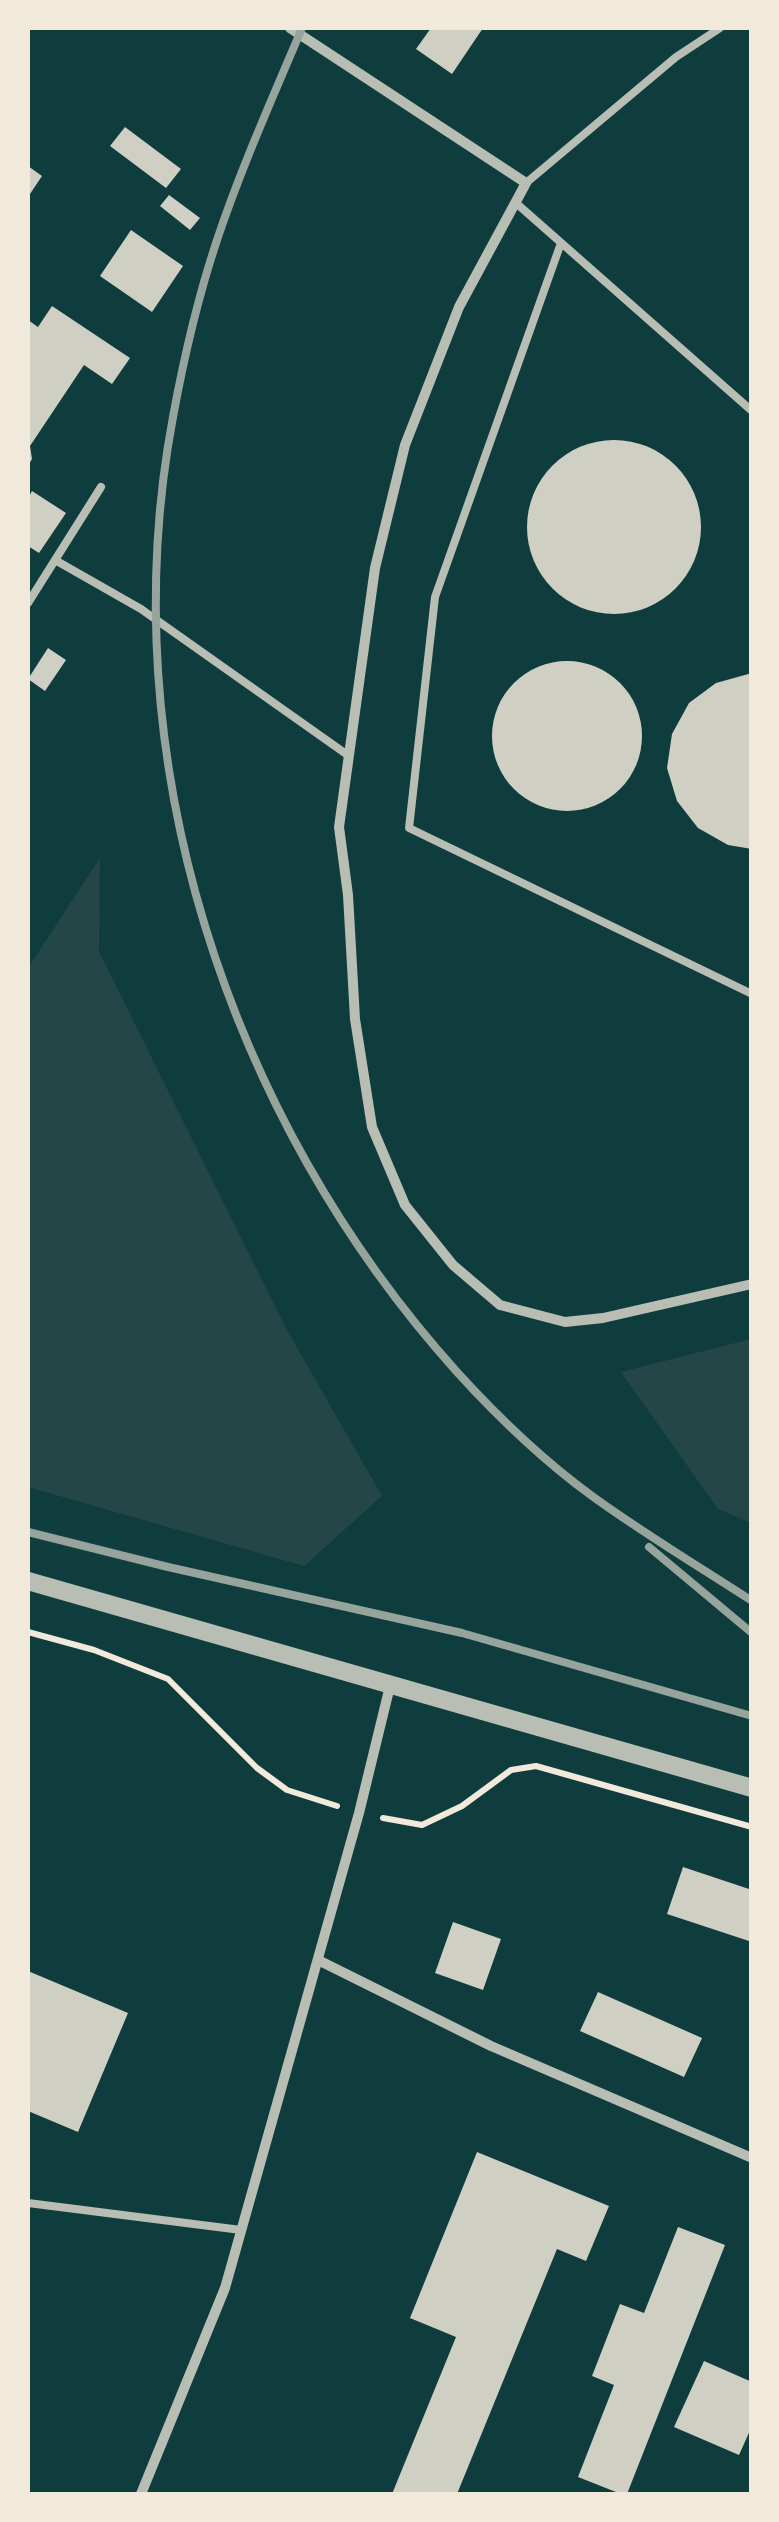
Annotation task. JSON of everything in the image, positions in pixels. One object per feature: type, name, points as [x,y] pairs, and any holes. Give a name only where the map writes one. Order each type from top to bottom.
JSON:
[{"type":"street","points":[[290,28],[526,183],[459,307],[405,445],[375,568],[339,827],[348,895],[355,1018],[372,1127],[405,1205],[454,1265],[500,1305],[566,1322],[603,1318],[752,1284]]},
{"type":"street","points":[[28,1581],[752,1788]]},
{"type":"street","points":[[142,2494],[225,2288],[359,1813],[390,1686]]},
{"type":"street","points":[[318,1960],[491,2046],[752,2158]]},
{"type":"lane","points":[[526,183],[676,57],[720,28]]},
{"type":"lane","points":[[516,203],[752,411]]},
{"type":"lane","points":[[561,242],[435,597],[410,828],[752,994]]},
{"type":"lane","points":[[28,602],[100,487]]},
{"type":"lane","points":[[55,560],[140,609],[349,756]]},
{"type":"lane","points":[[28,2202],[241,2230]]},
{"type":"shaded area","points":[[100,858],[99,952],[287,1330],[382,1496],[304,1566],[28,1487],[28,968]]},
{"type":"shaded area","points":[[752,1339],[751,1523],[718,1509],[621,1372]]},
{"type":"building","points":[[431,28],[483,28],[452,74],[416,49]]},
{"type":"building","points":[[125,127],[181,169],[166,188],[110,146]]},
{"type":"building","points":[[28,166],[42,176],[28,197]]},
{"type":"building","points":[[169,195],[200,218],[190,230],[160,206]]},
{"type":"building","points":[[131,230],[183,266],[152,312],[100,276]]},
{"type":"building","points":[[52,306],[130,358],[112,384],[84,365],[30,446],[32,459],[28,466],[28,320],[38,327]]},
{"type":"building","points":[[614,440],[647,446],[676,465],[695,494],[701,527],[695,560],[676,589],[647,608],[614,614],[581,608],[552,589],[533,560],[527,527],[533,494],[552,465],[581,446]]},
{"type":"building","points":[[32,491],[66,513],[39,553],[28,546],[28,498]]},
{"type":"building","points":[[48,648],[66,660],[45,691],[28,679]]},
{"type":"building","points":[[567,661],[596,667],[620,683],[636,707],[642,736],[636,765],[620,789],[596,805],[567,811],[538,805],[514,789],[498,765],[492,736],[498,707],[514,683],[538,667]]},
{"type":"building","points":[[752,673],[752,849],[728,845],[698,828],[677,801],[667,768],[672,734],[689,703],[716,683]]},
{"type":"building","points":[[683,1867],[752,1890],[752,1942],[667,1914]]},
{"type":"building","points":[[453,1922],[501,1939],[483,1990],[435,1973]]},
{"type":"building","points":[[28,1971],[128,2013],[78,2132],[28,2111]]},
{"type":"building","points":[[598,1992],[702,2038],[684,2077],[580,2031]]},
{"type":"building","points":[[477,2152],[609,2206],[586,2261],[557,2249],[457,2494],[392,2494],[456,2337],[410,2318]]},
{"type":"building","points":[[678,2227],[725,2245],[627,2494],[621,2494],[578,2477],[614,2385],[592,2376],[620,2304],[644,2313]]},
{"type":"building","points":[[704,2361],[752,2382],[752,2426],[739,2455],[674,2427]]},
{"type":"railway","points":[[302,28],[236,186],[204,283],[173,417],[157,545],[158,674],[174,801],[205,926],[250,1048],[307,1163],[376,1272],[457,1372],[574,1482],[752,1601]]},
{"type":"railway","points":[[28,1532],[462,1633],[752,1716]]},
{"type":"railway","points":[[649,1547],[752,1633]]}]
